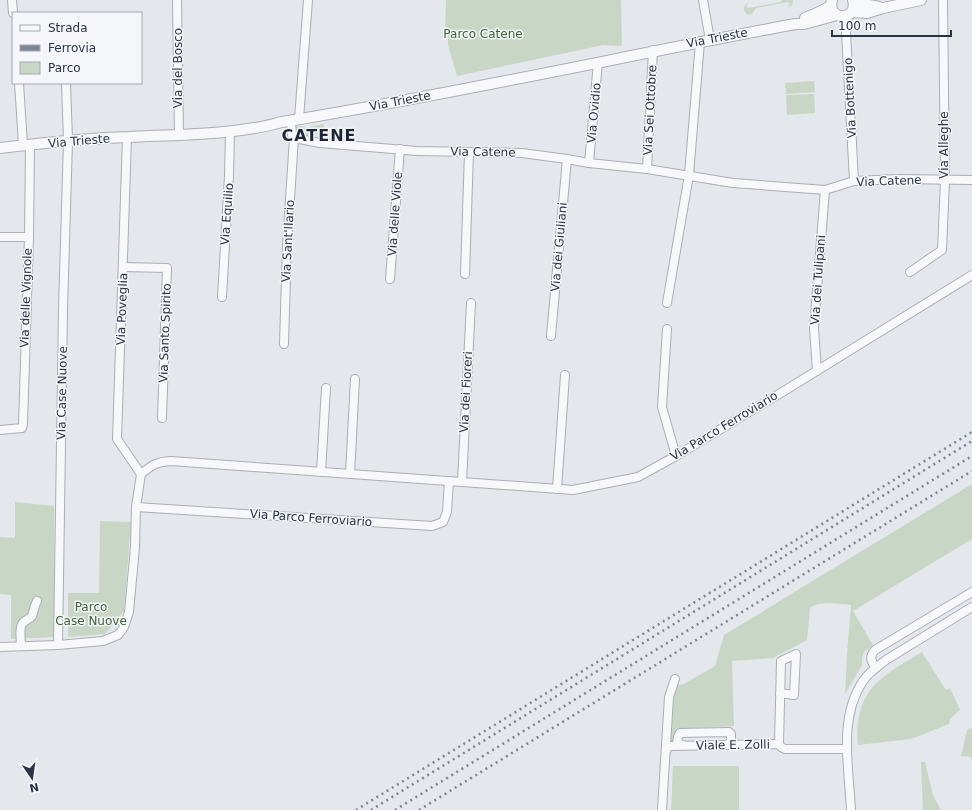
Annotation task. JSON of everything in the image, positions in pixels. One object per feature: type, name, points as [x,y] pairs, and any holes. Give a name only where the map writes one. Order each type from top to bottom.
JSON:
[{"type":"street","points":[[12,0],[13,12]]},
{"type":"street","name":"Via del Bosco","points":[[177,0],[179,135]]},
{"type":"street","points":[[294,138],[292,135],[295,120],[308,0]]},
{"type":"street","points":[[703,0],[710,40]]},
{"type":"street","points":[[833,7],[841,16],[852,7],[883,8],[922,0]]},
{"type":"street","name":"Via Alleghe","points":[[910,272],[942,250],[944,180],[943,0]]},
{"type":"street","name":"Via Trieste","points":[[0,148],[68,141],[179,135],[255,128],[389,103],[653,50],[795,24],[801,19],[833,7]]},
{"type":"street","name":"Via Bottenigo","points":[[852,7],[846,33],[854,181]]},
{"type":"street","points":[[667,303],[689,176],[700,42]]},
{"type":"street","name":"Via Sei Ottobre","points":[[647,169],[653,50]]},
{"type":"street","name":"Via Ovidio","points":[[589,163],[598,62]]},
{"type":"street","name":"Via delle Vignole","points":[[0,430],[22,428],[23,424],[28,237],[26,145],[19,84]]},
{"type":"street","name":"Via Case Nuove","points":[[58,645],[63,317],[68,141],[66,84]]},
{"type":"street","name":"Via Equilio","points":[[222,297],[230,131]]},
{"type":"street","name":"Via Poveglia","points":[[127,137],[117,439],[141,474]]},
{"type":"street","name":"Via Catene","points":[[294,138],[320,143],[400,149],[522,153],[589,163],[647,169],[733,183],[825,190],[854,181],[972,180]]},
{"type":"street","name":"Via Sant'Ilario","points":[[284,344],[287,244],[294,138]]},
{"type":"street","name":"Via delle Viole","points":[[390,279],[400,149]]},
{"type":"street","points":[[465,274],[468,152]]},
{"type":"street","name":"Via dei Giuliani","points":[[551,336],[568,159]]},
{"type":"street","name":"Via dei Tulipani","points":[[817,370],[814,328],[825,190]]},
{"type":"street","points":[[0,237],[28,237]]},
{"type":"street","name":"Via Santo Spirito","points":[[123,267],[167,268],[162,418]]},
{"type":"street","name":"Via Parco Ferroviario","points":[[141,474],[152,465],[160,462],[171,461],[573,490],[638,477],[676,456],[972,275]]},
{"type":"street","name":"Via dei Fioreri","points":[[462,482],[471,303]]},
{"type":"street","points":[[667,329],[662,407],[676,456]]},
{"type":"street","points":[[557,489],[566,375]]},
{"type":"street","points":[[350,474],[356,379]]},
{"type":"street","points":[[321,472],[326,388]]},
{"type":"street","points":[[0,647],[58,645],[103,641],[118,635],[124,627],[129,612],[135,547],[136,507],[141,474]]},
{"type":"street","name":"Via Parco Ferroviario","points":[[136,507],[432,526],[443,522],[446,512],[449,481]]},
{"type":"street","points":[[876,668],[871,661],[872,654],[875,650],[972,592]]},
{"type":"street","points":[[21,646],[21,628],[23,623],[33,614],[34,606],[37,601]]},
{"type":"street","points":[[851,810],[847,749],[848,722],[852,704],[864,680],[886,660],[972,607]]},
{"type":"street","points":[[886,660],[882,652],[887,643]]},
{"type":"street","points":[[779,744],[780,694],[781,661],[796,654],[794,695],[780,694]]},
{"type":"street","points":[[662,810],[669,697],[674,679]]},
{"type":"street","points":[[683,745],[677,742],[680,733],[729,732],[731,734],[731,742],[726,745]]},
{"type":"street","name":"Viale E. Zolli","points":[[666,751],[668,747],[683,745],[779,744],[785,749],[847,749]]},
{"type":"green space","name":"Parco Catene","points":[[446,0],[621,0],[622,46],[603,45],[457,76],[448,45],[448,34],[445,34]]},
{"type":"green space","points":[[782,0],[793,0],[792,5],[787,8],[790,4],[788,2],[756,8],[752,14],[745,13],[744,10],[744,6],[749,2],[746,7],[749,8],[781,2]]},
{"type":"green space","points":[[814,81],[815,92],[786,94],[785,83]]},
{"type":"green space","points":[[814,94],[815,113],[787,115],[786,95]]},
{"type":"green space","points":[[324,124],[323,140],[317,140],[320,134],[310,133],[306,139],[297,137],[296,127],[302,126],[305,128]]},
{"type":"green space","points":[[972,484],[972,539],[853,611],[873,645],[864,652],[862,665],[845,694],[851,605],[830,603],[820,604],[810,608],[807,640],[773,658],[732,661],[734,726],[678,729],[673,741],[670,741],[670,702],[675,684],[682,685],[715,666],[724,635]]},
{"type":"green space","name":"Parco Case Nuove","points":[[15,502],[54,506],[54,637],[11,639],[11,595],[0,594],[0,537],[15,538]]},
{"type":"green space","name":"Parco Case Nuove","points":[[100,521],[131,522],[124,611],[105,634],[68,637],[68,593],[99,593]]},
{"type":"green space","points":[[922,652],[945,689],[947,690],[950,688],[960,710],[950,719],[949,724],[911,739],[858,745],[860,711],[865,698],[882,678]]},
{"type":"green space","points":[[972,727],[972,760],[971,757],[961,756],[967,730]]},
{"type":"green space","points":[[921,762],[925,762],[933,795],[941,810],[923,810]]},
{"type":"green space","points":[[673,766],[739,766],[739,810],[671,810]]},
{"type":"railway","points":[[356,810],[972,432]]},
{"type":"railway","points":[[371,810],[972,441]]},
{"type":"railway","points":[[395,810],[972,456]]},
{"type":"railway","points":[[419,810],[972,471]]},
{"type":"district","name":"CATENE","points":[[319,135]]}]
